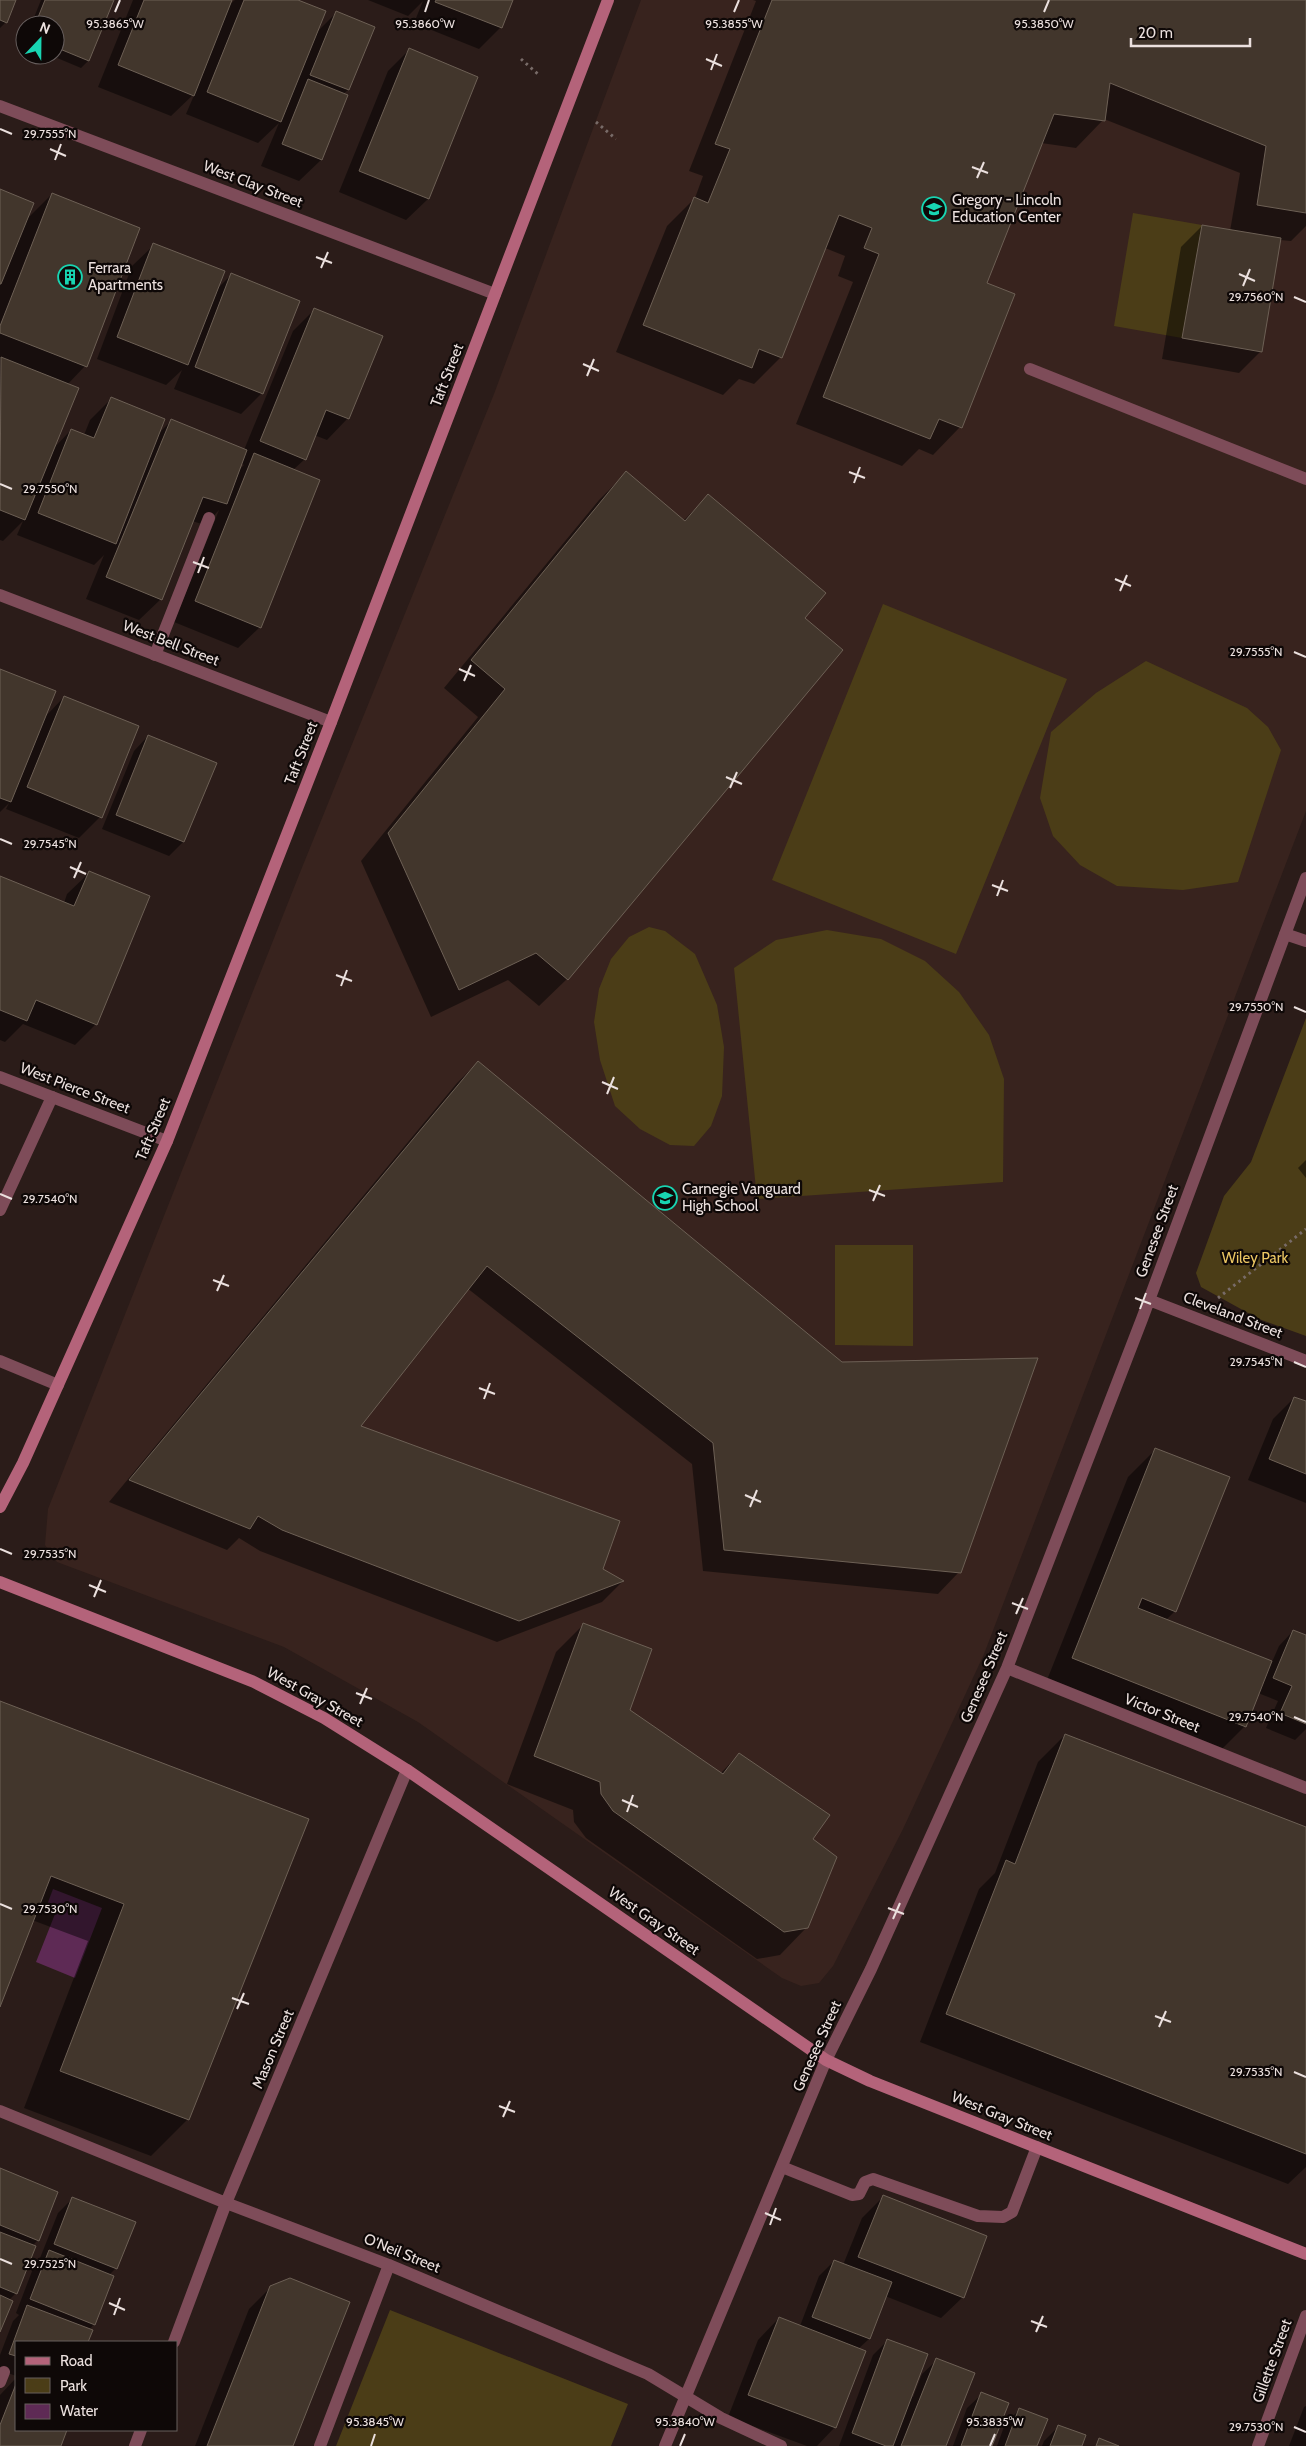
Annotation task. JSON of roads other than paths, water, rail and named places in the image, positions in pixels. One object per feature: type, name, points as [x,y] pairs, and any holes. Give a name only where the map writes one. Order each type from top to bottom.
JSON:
[{"type":"street","name":"Taft Street","points":[[0,1507],[23,1463],[167,1141],[331,722],[608,0]]},
{"type":"street","name":"West Clay Street","points":[[0,106],[495,294]]},
{"type":"street","points":[[1030,369],[1306,479]]},
{"type":"street","points":[[155,654],[209,518]]},
{"type":"street","name":"West Bell Street","points":[[0,595],[331,722]]},
{"type":"street","name":"Genesee Street","points":[[665,2446],[684,2396],[826,2060],[868,1974],[1007,1668],[1149,1300],[1306,878]]},
{"type":"street","points":[[1285,934],[1306,941]]},
{"type":"street","name":"West Pierce Street","points":[[0,1077],[167,1141]]},
{"type":"street","points":[[0,1210],[52,1097]]},
{"type":"street","name":"Cleveland Street","points":[[1149,1300],[1306,1361]]},
{"type":"street","points":[[0,1361],[58,1385]]},
{"type":"street","name":"West Gray Street","points":[[0,1582],[254,1682],[324,1718],[407,1770],[826,2060],[870,2081],[1306,2254]]},
{"type":"street","name":"Victor Street","points":[[1007,1668],[1306,1788]]},
{"type":"street","name":"Mason Street","points":[[174,2341],[226,2203],[407,1770]]},
{"type":"street","name":"O'Neil Street","points":[[0,2111],[226,2203],[389,2265],[648,2374],[721,2418],[781,2446]]},
{"type":"street","points":[[782,2167],[852,2195],[859,2194],[865,2182],[873,2178],[978,2216],[1003,2217],[1012,2212],[1037,2147]]},
{"type":"street","points":[[320,2446],[389,2265]]},
{"type":"street","name":"Gillette Street","points":[[1258,2446],[1306,2316]]},
{"type":"street","points":[[135,2446],[141,2431]]},
{"type":"water","points":[[53,1889],[102,1908],[75,1978],[36,1962],[57,1909],[47,1905]]},
{"type":"place","name":"Gregory - Lincoln Education Center","points":[[934,209]]},
{"type":"place","name":"Ferrara Apartments","points":[[70,277]]},
{"type":"place","name":"Carnegie Vanguard High School","points":[[665,1198]]},
{"type":"park label","name":"Wiley Park","points":[[1255,1258]]}]
